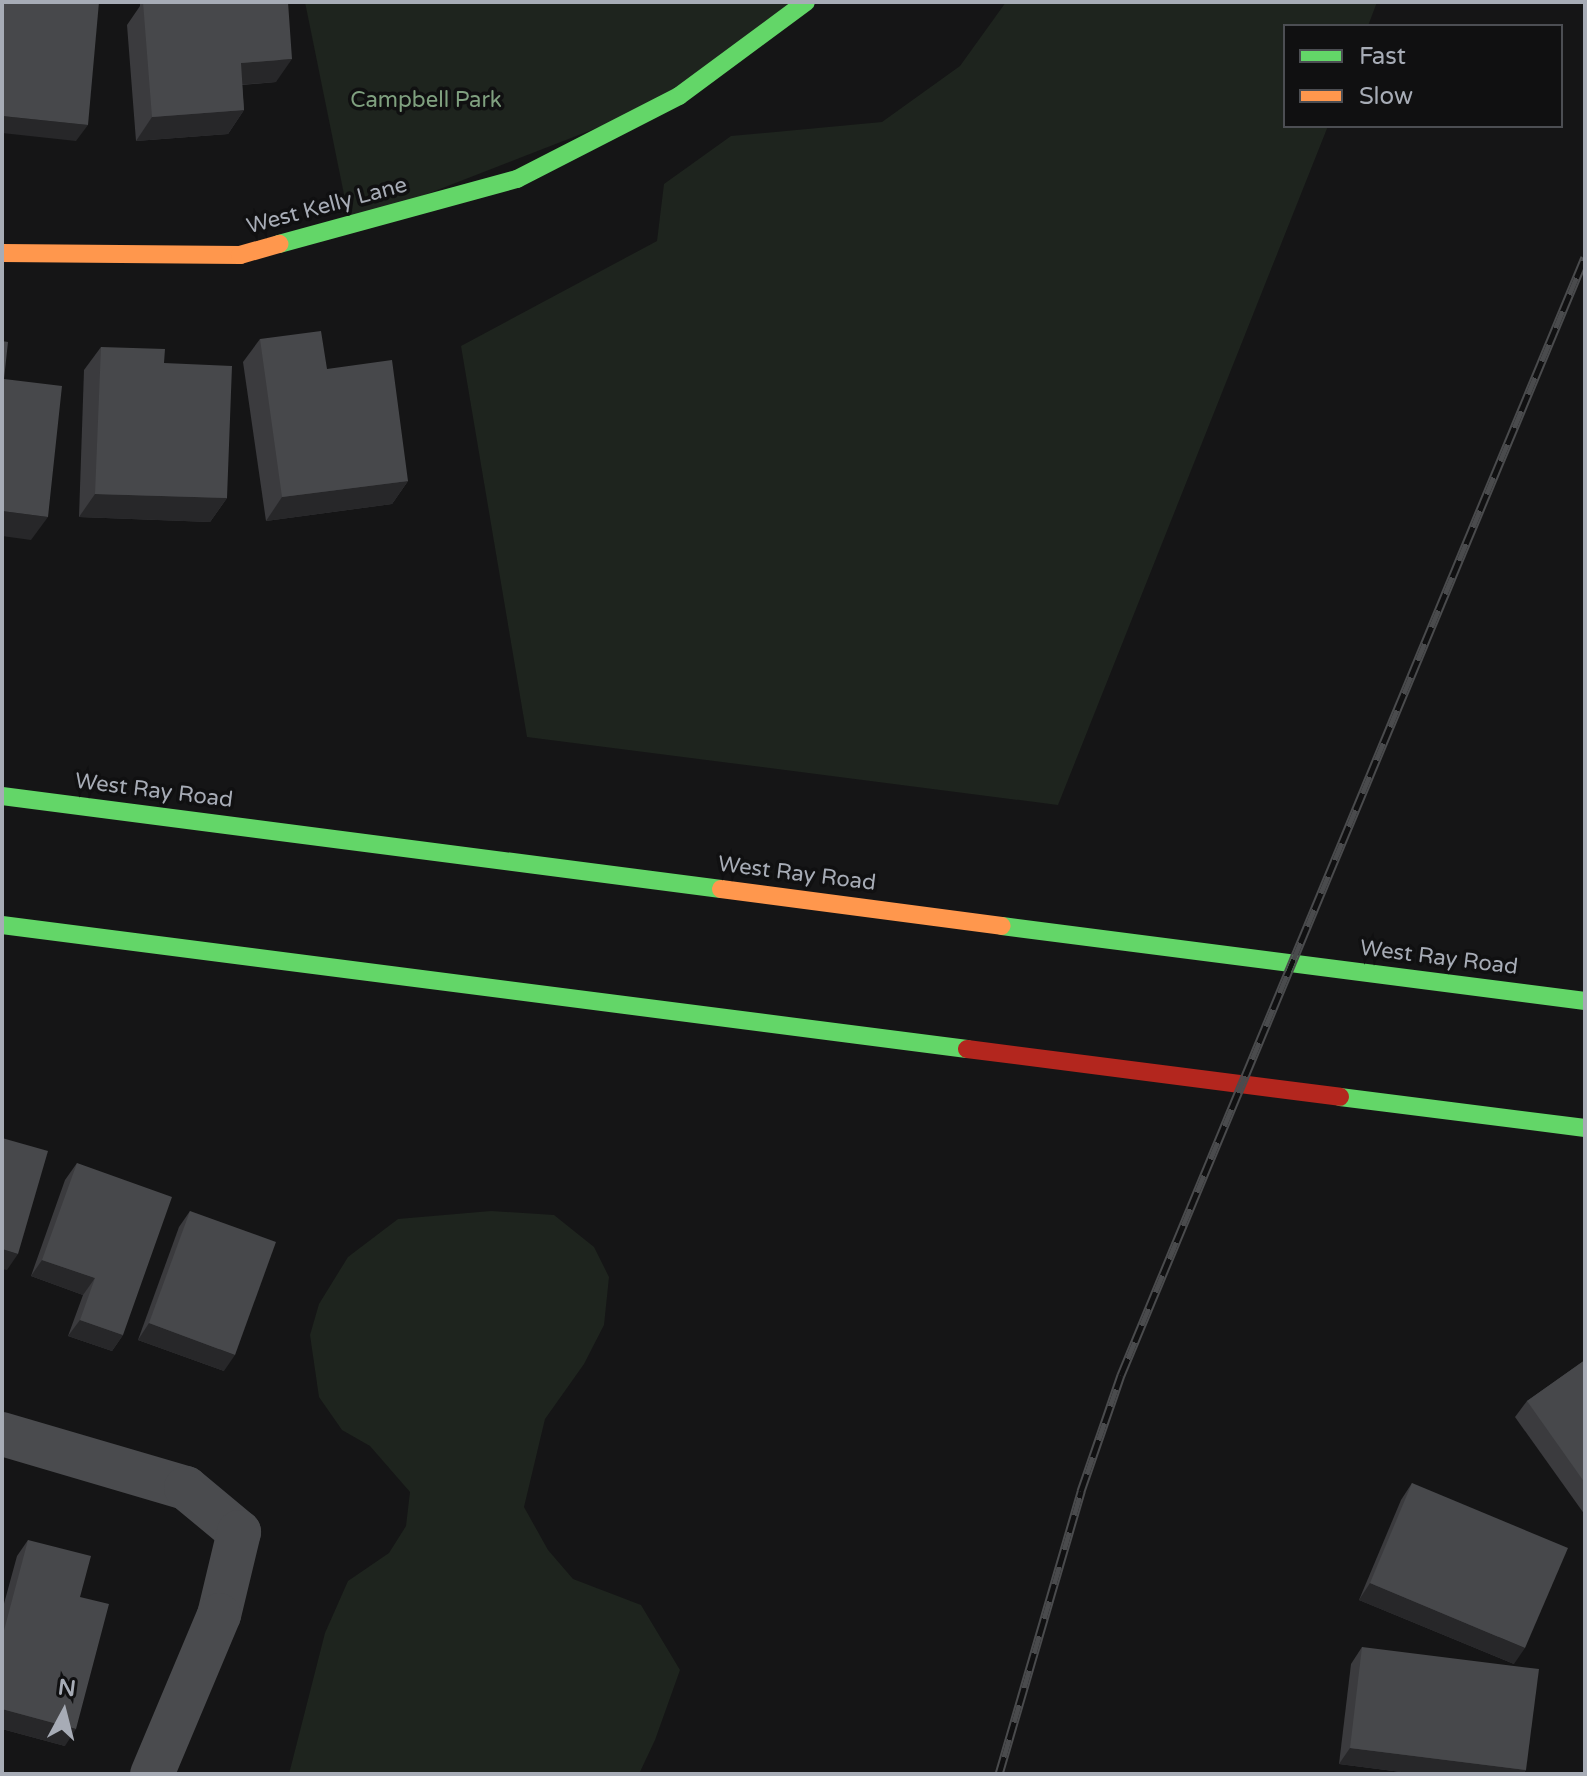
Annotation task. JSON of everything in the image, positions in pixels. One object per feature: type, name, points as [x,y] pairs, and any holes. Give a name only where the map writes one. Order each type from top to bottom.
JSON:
[{"type":"main road","name":"West Kelly Lane","points":[[2,253],[240,255],[517,179],[679,96],[806,2]]},
{"type":"main road","name":"West Ray Road","points":[[2,796],[1585,1001]]},
{"type":"main road","points":[[2,925],[1585,1128]]},
{"type":"street","points":[[2,1434],[186,1488],[239,1532],[219,1615],[152,1774]]},
{"type":"green space","name":"Campbell Park","points":[[305,2],[806,2],[679,96],[350,224]]},
{"type":"green space","points":[[1006,2],[1377,2],[1369,24],[1283,24],[1283,128],[1327,128],[1058,805],[527,737],[461,346],[657,241],[664,184],[731,136],[882,122],[960,66]]},
{"type":"green space","points":[[491,1211],[554,1215],[594,1247],[609,1277],[604,1325],[584,1364],[545,1419],[524,1507],[548,1550],[573,1579],[641,1605],[680,1670],[655,1740],[639,1774],[289,1774],[325,1633],[348,1581],[389,1553],[406,1526],[410,1492],[370,1446],[342,1430],[319,1397],[310,1335],[319,1304],[348,1257],[398,1219]]},
{"type":"building","points":[[2,2],[99,2],[88,125],[2,116]]},
{"type":"building","points":[[143,2],[288,2],[292,59],[241,63],[244,110],[152,117]]},
{"type":"building","points":[[321,331],[327,369],[392,360],[408,481],[282,497],[260,339]]},
{"type":"building","points":[[2,341],[8,342],[4,379],[62,386],[48,517],[2,511]]},
{"type":"building","points":[[101,347],[165,349],[164,363],[232,366],[227,498],[95,494]]},
{"type":"building","points":[[2,1138],[48,1151],[18,1254],[2,1249]]},
{"type":"building","points":[[77,1163],[172,1197],[123,1335],[80,1320],[95,1278],[42,1260]]},
{"type":"building","points":[[190,1211],[276,1242],[235,1355],[149,1323]]},
{"type":"building","points":[[1585,1360],[1585,1483],[1527,1401]]},
{"type":"building","points":[[1412,1483],[1568,1548],[1525,1648],[1370,1583]]},
{"type":"building","points":[[28,1540],[91,1556],[80,1597],[109,1604],[76,1729],[2,1709],[2,1638]]},
{"type":"building","points":[[1362,1647],[1539,1669],[1526,1770],[1350,1748]]},
{"type":"railway","points":[[999,1774],[1081,1491],[1121,1375],[1585,257]]},
{"type":"traffic: fast","points":[[279,244],[517,179],[679,96],[806,2]]},
{"type":"traffic: fast","points":[[2,796],[721,889]]},
{"type":"traffic: fast","points":[[2,925],[967,1049]]},
{"type":"traffic: fast","points":[[1002,926],[1585,1001]]},
{"type":"traffic: fast","points":[[1340,1097],[1585,1128]]},
{"type":"traffic: slow","points":[[2,253],[240,255],[279,244]]},
{"type":"traffic: slow","points":[[721,889],[1002,926]]},
{"type":"traffic: jam","points":[[967,1049],[1340,1097]]}]
